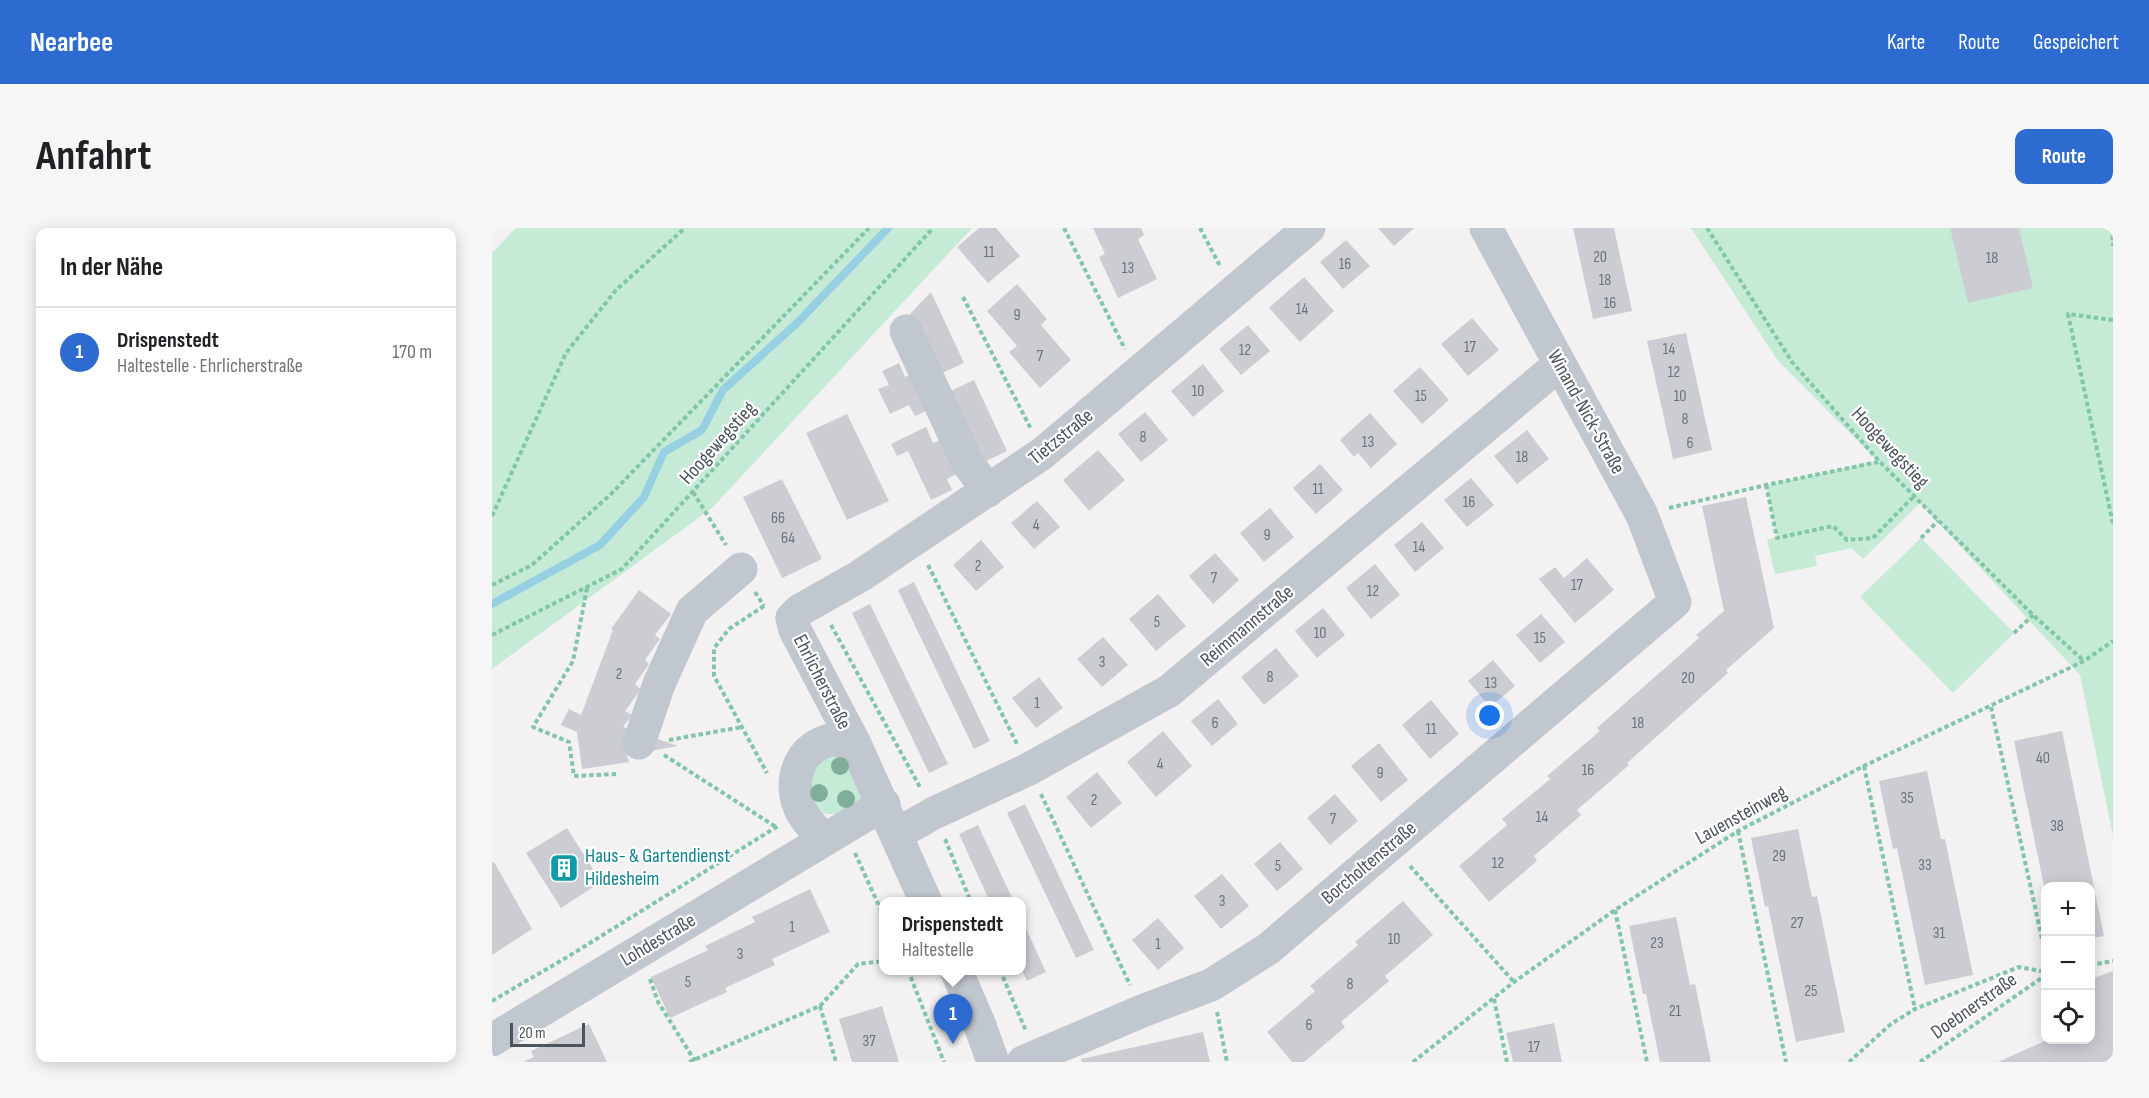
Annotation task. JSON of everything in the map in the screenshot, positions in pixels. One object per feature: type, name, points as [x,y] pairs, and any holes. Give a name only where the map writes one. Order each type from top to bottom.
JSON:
[{"type":"street","name":"Tietzstraße","points":[[791,608],[870,570],[1043,453],[1309,228]]},
{"type":"street","name":"Winand-Nick-Straße","points":[[1486,228],[1642,515],[1675,602]]},
{"type":"street","points":[[906,332],[967,462],[988,491]]},
{"type":"street","name":"Reimmannstraße","points":[[897,834],[934,813],[1029,770],[1169,691],[1560,364]]},
{"type":"street","points":[[642,744],[659,684],[692,611],[741,569]]},
{"type":"street","name":"Borcholtenstraße","points":[[1030,1059],[1142,1011],[1211,985],[1268,949],[1675,602]]},
{"type":"street","name":"Ehrlicherstraße","points":[[791,608],[795,630],[884,804],[924,897]]},
{"type":"street","name":"Ehrlicherstraße","points":[[788,818],[798,768],[807,752],[830,740],[855,744]]},
{"type":"street","points":[[788,818],[834,834],[884,804]]},
{"type":"street","name":"Lohdestraße","points":[[492,1040],[834,834]]},
{"type":"street","points":[[958,975],[993,1062]]},
{"type":"path","points":[[492,516],[566,353],[616,290],[685,228]]},
{"type":"path","points":[[492,585],[532,565],[611,494],[869,228]]},
{"type":"path","name":"Hoogewegstieg","points":[[492,635],[622,569],[933,228]]},
{"type":"path","points":[[1064,228],[1137,374]]},
{"type":"path","points":[[1200,228],[1233,292]]},
{"type":"path","name":"Hoogewegstieg","points":[[1707,228],[1792,362],[1879,462],[2033,615],[2084,661]]},
{"type":"path","points":[[2112,228],[2113,246]]},
{"type":"path","points":[[963,297],[1043,453]]},
{"type":"path","points":[[2113,320],[2068,314],[2113,524]]},
{"type":"path","points":[[1642,515],[1766,485],[1879,462]]},
{"type":"path","points":[[1766,485],[1777,538],[1833,526],[1847,540],[1873,538],[1914,496]]},
{"type":"path","points":[[1921,538],[1938,520]]},
{"type":"path","points":[[587,587],[573,661],[533,727],[569,742],[573,776],[617,774]]},
{"type":"path","points":[[769,777],[714,676],[714,648],[729,628],[791,608],[934,813],[969,897]]},
{"type":"path","points":[[2014,633],[2033,615]]},
{"type":"path","name":"Lauensteinweg","points":[[1413,1062],[1514,982],[1615,910],[1738,831],[1864,766],[2084,661],[2113,641]]},
{"type":"path","points":[[1991,707],[2041,936]]},
{"type":"path","points":[[642,744],[742,728]]},
{"type":"path","points":[[642,744],[788,818]]},
{"type":"path","points":[[1864,766],[1915,1010]]},
{"type":"path","points":[[492,1001],[569,956],[788,818]]},
{"type":"path","points":[[1738,831],[1786,1062]]},
{"type":"path","points":[[834,834],[879,909]]},
{"type":"path","points":[[1390,845],[1514,982]]},
{"type":"path","points":[[1615,910],[1647,1062]]},
{"type":"path","points":[[639,951],[658,1002],[695,1061]]},
{"type":"path","points":[[2095,964],[2113,961]]},
{"type":"path","points":[[689,1062],[820,1006],[858,964],[879,962]]},
{"type":"path","points":[[1849,1062],[1891,1024],[1915,1010],[2019,967],[2041,972]]},
{"type":"path","points":[[910,975],[944,1062]]},
{"type":"path","points":[[1002,975],[1030,1059]]},
{"type":"path","name":"Doebnerstraße","points":[[1920,1062],[2041,977]]},
{"type":"path","points":[[1211,985],[1227,1062]]},
{"type":"path","points":[[1494,999],[1506,1062]]},
{"type":"path","points":[[820,1006],[836,1062]]},
{"type":"green space","points":[[516,228],[972,228],[712,508],[492,669],[492,253]]},
{"type":"green space","points":[[1691,228],[2113,228],[2113,836],[2080,675],[1920,503],[1863,559],[1852,548],[1815,556],[1817,566],[1775,574],[1767,540],[1777,537],[1766,485],[1878,461],[1778,361]]},
{"type":"green space","points":[[1921,538],[2014,633],[1953,693],[1860,597]]},
{"type":"green space","points":[[824,754],[848,757],[862,790],[861,799],[838,814],[825,814],[817,806],[810,791],[812,778]]},
{"type":"building","points":[[979,228],[996,228],[1020,256],[988,283],[957,247]]},
{"type":"building","points":[[1093,228],[1141,228],[1144,235],[1138,239],[1157,279],[1118,298],[1099,257],[1105,254]]},
{"type":"building","points":[[1378,228],[1414,228],[1394,246]]},
{"type":"building","points":[[1573,228],[1614,228],[1632,311],[1593,319]]},
{"type":"building","points":[[1950,228],[2019,228],[2033,288],[1968,303]]},
{"type":"building","points":[[1346,240],[1370,266],[1343,289],[1320,262]]},
{"type":"building","points":[[1304,277],[1334,311],[1300,342],[1269,308]]},
{"type":"building","points":[[1017,284],[1047,319],[1041,325],[1071,360],[1040,388],[1009,352],[1017,346],[987,311]]},
{"type":"building","points":[[931,292],[964,363],[938,375],[909,315]]},
{"type":"building","points":[[1472,318],[1499,350],[1468,376],[1441,344]]},
{"type":"building","points":[[1248,325],[1270,351],[1241,375],[1219,349]]},
{"type":"building","points":[[1686,333],[1712,450],[1673,459],[1647,341]]},
{"type":"building","points":[[899,363],[905,377],[919,371],[936,406],[915,416],[909,405],[890,414],[878,389],[889,385],[882,371]]},
{"type":"building","points":[[1203,364],[1224,391],[1193,417],[1171,391]]},
{"type":"building","points":[[1420,367],[1449,400],[1422,424],[1393,391]]},
{"type":"building","points":[[974,380],[1007,451],[982,463],[949,392]]},
{"type":"building","points":[[1145,412],[1168,440],[1141,462],[1118,434]]},
{"type":"building","points":[[1370,413],[1397,444],[1371,468],[1358,453],[1354,457],[1340,440]]},
{"type":"building","points":[[847,414],[889,501],[847,520],[806,433]]},
{"type":"building","points":[[926,427],[933,443],[948,437],[964,470],[947,479],[952,490],[931,500],[908,451],[897,456],[891,444]]},
{"type":"building","points":[[1527,430],[1549,459],[1517,484],[1494,456]]},
{"type":"building","points":[[1098,450],[1125,480],[1089,511],[1063,480]]},
{"type":"building","points":[[1320,464],[1343,490],[1316,514],[1293,488]]},
{"type":"building","points":[[1471,478],[1494,505],[1467,527],[1444,500]]},
{"type":"building","points":[[782,479],[822,559],[782,578],[743,497]]},
{"type":"building","points":[[1746,497],[1774,628],[1726,670],[1728,673],[1627,763],[1629,765],[1577,810],[1581,815],[1534,856],[1537,861],[1489,902],[1459,866],[1507,825],[1502,819],[1550,779],[1547,776],[1600,731],[1597,728],[1699,638],[1696,635],[1724,611],[1702,506]]},
{"type":"building","points":[[1037,501],[1060,527],[1034,549],[1011,523]]},
{"type":"building","points":[[1270,508],[1294,537],[1264,562],[1240,533]]},
{"type":"building","points":[[1422,522],[1444,548],[1415,572],[1394,545]]},
{"type":"building","points":[[981,540],[1004,567],[976,591],[953,565]]},
{"type":"building","points":[[1215,553],[1239,580],[1213,604],[1189,576]]},
{"type":"building","points":[[1587,558],[1614,590],[1575,623],[1539,579],[1555,567],[1564,578]]},
{"type":"building","points":[[1375,564],[1400,595],[1371,619],[1346,588]]},
{"type":"building","points":[[914,582],[990,741],[974,749],[898,590]]},
{"type":"building","points":[[639,590],[671,614],[655,635],[660,639],[645,660],[649,664],[635,684],[641,689],[625,711],[632,715],[623,727],[678,746],[627,755],[629,762],[582,769],[577,732],[561,725],[569,709],[581,715],[613,630],[611,629]]},
{"type":"building","points":[[1158,594],[1186,626],[1156,651],[1129,619]]},
{"type":"building","points":[[870,604],[948,764],[929,773],[852,613]]},
{"type":"building","points":[[1323,608],[1345,635],[1317,658],[1295,631]]},
{"type":"building","points":[[1541,614],[1565,642],[1540,663],[1516,635]]},
{"type":"building","points":[[1103,637],[1128,665],[1102,687],[1077,659]]},
{"type":"building","points":[[1276,648],[1299,676],[1264,705],[1241,677]]},
{"type":"building","points":[[1493,660],[1515,686],[1490,707],[1468,681]]},
{"type":"building","points":[[1039,677],[1063,708],[1036,728],[1012,698]]},
{"type":"building","points":[[1218,699],[1238,724],[1212,746],[1191,721]]},
{"type":"building","points":[[1431,700],[1459,734],[1430,759],[1402,725]]},
{"type":"building","points":[[1163,731],[1192,766],[1156,797],[1127,762]]},
{"type":"building","points":[[2062,731],[2093,882],[2043,882],[2014,741]]},
{"type":"building","points":[[1379,743],[1408,780],[1381,802],[1351,766]]},
{"type":"building","points":[[1927,771],[1941,839],[1945,839],[1973,975],[1925,985],[1897,848],[1893,849],[1879,781]]},
{"type":"building","points":[[1097,772],[1122,803],[1091,828],[1066,797]]},
{"type":"building","points":[[1335,794],[1358,821],[1330,845],[1307,818]]},
{"type":"building","points":[[1025,804],[1094,950],[1076,958],[1007,813]]},
{"type":"building","points":[[978,825],[1012,897],[988,897],[959,834]]},
{"type":"building","name":"Haus- & Gartendienst Hildesheim","points":[[567,828],[601,882],[561,908],[526,853]]},
{"type":"building","points":[[1798,829],[1812,897],[1817,896],[1845,1032],[1796,1042],[1768,906],[1765,907],[1751,838]]},
{"type":"building","points":[[1280,842],[1303,869],[1277,891],[1254,864]]},
{"type":"building","points":[[494,862],[532,929],[492,955],[492,863]]},
{"type":"building","points":[[1222,874],[1249,906],[1221,929],[1194,896]]},
{"type":"building","points":[[810,889],[830,932],[772,959],[775,965],[725,988],[727,992],[670,1018],[651,977],[708,950],[705,946],[755,922],[752,917]]},
{"type":"building","points":[[2095,892],[2104,936],[2095,937]]},
{"type":"building","points":[[1403,901],[1433,935],[1385,976],[1389,981],[1341,1022],[1345,1027],[1304,1062],[1292,1062],[1267,1032],[1315,991],[1310,986],[1358,945],[1355,942]]},
{"type":"building","points":[[1676,917],[1690,985],[1695,984],[1711,1062],[1660,1062],[1646,994],[1643,994],[1629,926]]},
{"type":"building","points":[[1158,918],[1184,948],[1158,970],[1132,940]]},
{"type":"building","points":[[1026,929],[1046,972],[1027,981],[1024,975]]},
{"type":"building","points":[[2113,971],[2113,1062],[1998,1062],[2041,1043],[2095,1044],[2095,978]]},
{"type":"building","points":[[882,1006],[899,1062],[852,1062],[839,1019]]},
{"type":"building","points":[[1554,1023],[1562,1062],[1513,1062],[1506,1033]]},
{"type":"building","points":[[589,1024],[607,1062],[523,1062],[534,1057],[531,1051]]},
{"type":"building","points":[[1203,1032],[1210,1062],[1082,1062],[1081,1059]]},
{"type":"waterway","points":[[492,604],[600,545],[644,497],[664,452],[702,430],[723,390],[797,323],[888,228]]},
{"type":"place","name":"Haus- & Gartendienst Hildesheim","points":[[564,868]]},
{"type":"place","name":"Drispenstedt","points":[[953,1044]]}]
